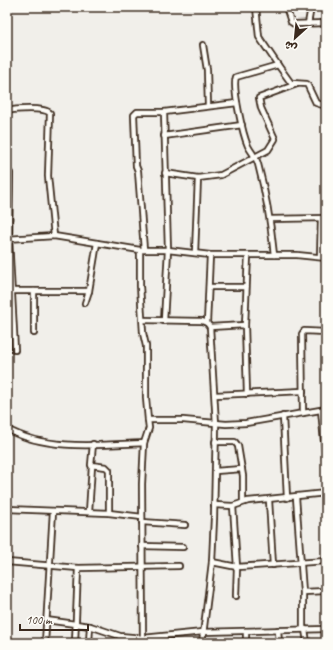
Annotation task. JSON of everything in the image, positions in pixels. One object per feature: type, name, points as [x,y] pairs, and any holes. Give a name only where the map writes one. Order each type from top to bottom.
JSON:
[{"type":"street","points":[[256,7],[258,37],[291,83],[307,84],[316,103],[326,106]]},
{"type":"street","points":[[286,7],[292,23],[296,25],[326,23]]},
{"type":"street","points":[[308,24],[311,7]]},
{"type":"street","points":[[203,45],[207,70],[208,106]]},
{"type":"street","points":[[274,255],[265,190],[255,156],[247,144],[237,103],[235,84],[236,77],[251,71],[278,65]]},
{"type":"street","points":[[165,173],[198,178],[221,175],[268,150],[275,139],[261,108],[259,98],[297,84]]},
{"type":"street","points":[[143,640],[142,519],[144,443],[149,428],[146,398],[146,346],[143,333],[140,286],[142,250],[134,114],[137,112],[164,112],[237,103]]},
{"type":"street","points":[[7,111],[14,109],[42,110],[50,113],[48,176],[54,236]]},
{"type":"street","points":[[164,112],[168,250],[164,321]]},
{"type":"street","points":[[164,136],[242,125]]},
{"type":"street","points":[[7,171],[10,173],[8,239],[13,291],[15,350]]},
{"type":"street","points":[[195,253],[198,178]]},
{"type":"street","points":[[270,219],[324,218],[320,257]]},
{"type":"street","points":[[8,239],[54,236],[142,250],[168,250],[210,255],[274,255],[326,258]]},
{"type":"street","points":[[85,303],[89,291],[97,243]]},
{"type":"street","points":[[202,643],[212,562],[216,424],[209,325],[210,255]]},
{"type":"street","points":[[247,394],[246,287],[248,255]]},
{"type":"street","points":[[209,287],[246,287]]},
{"type":"street","points":[[13,291],[89,291]]},
{"type":"street","points":[[34,291],[34,333]]},
{"type":"street","points":[[143,320],[209,325],[246,325]]},
{"type":"street","points":[[303,413],[302,332],[326,332]]},
{"type":"street","points":[[215,395],[303,391]]},
{"type":"street","points":[[148,420],[183,420],[216,424],[246,423],[324,410],[326,462]]},
{"type":"street","points":[[282,416],[287,498]]},
{"type":"street","points":[[7,429],[28,438],[63,444],[144,443]]},
{"type":"street","points":[[215,442],[231,442],[237,444],[242,469],[243,502]]},
{"type":"street","points":[[89,512],[93,444]]},
{"type":"street","points":[[92,466],[106,467],[109,470],[109,513]]},
{"type":"street","points":[[215,471],[242,469]]},
{"type":"street","points":[[214,505],[232,506],[243,502],[326,493]]},
{"type":"street","points":[[296,497],[303,592],[304,629],[307,643]]},
{"type":"street","points":[[268,500],[273,565]]},
{"type":"street","points":[[232,506],[237,567],[236,596]]},
{"type":"street","points":[[7,509],[109,513],[185,525]]},
{"type":"street","points":[[45,643],[54,511]]},
{"type":"street","points":[[142,546],[184,547]]},
{"type":"street","points":[[212,562],[237,567],[326,561]]},
{"type":"street","points":[[7,562],[51,564],[78,568],[142,568],[179,566]]},
{"type":"street","points":[[75,643],[78,568]]},
{"type":"street","points":[[303,592],[326,591]]},
{"type":"street","points":[[46,620],[90,626],[120,636],[143,640],[203,632],[326,629]]},
{"type":"street","points":[[89,643],[90,626]]},
{"type":"street","points":[[278,630],[278,643]]},
{"type":"street","points":[[246,631],[246,643]]}]
